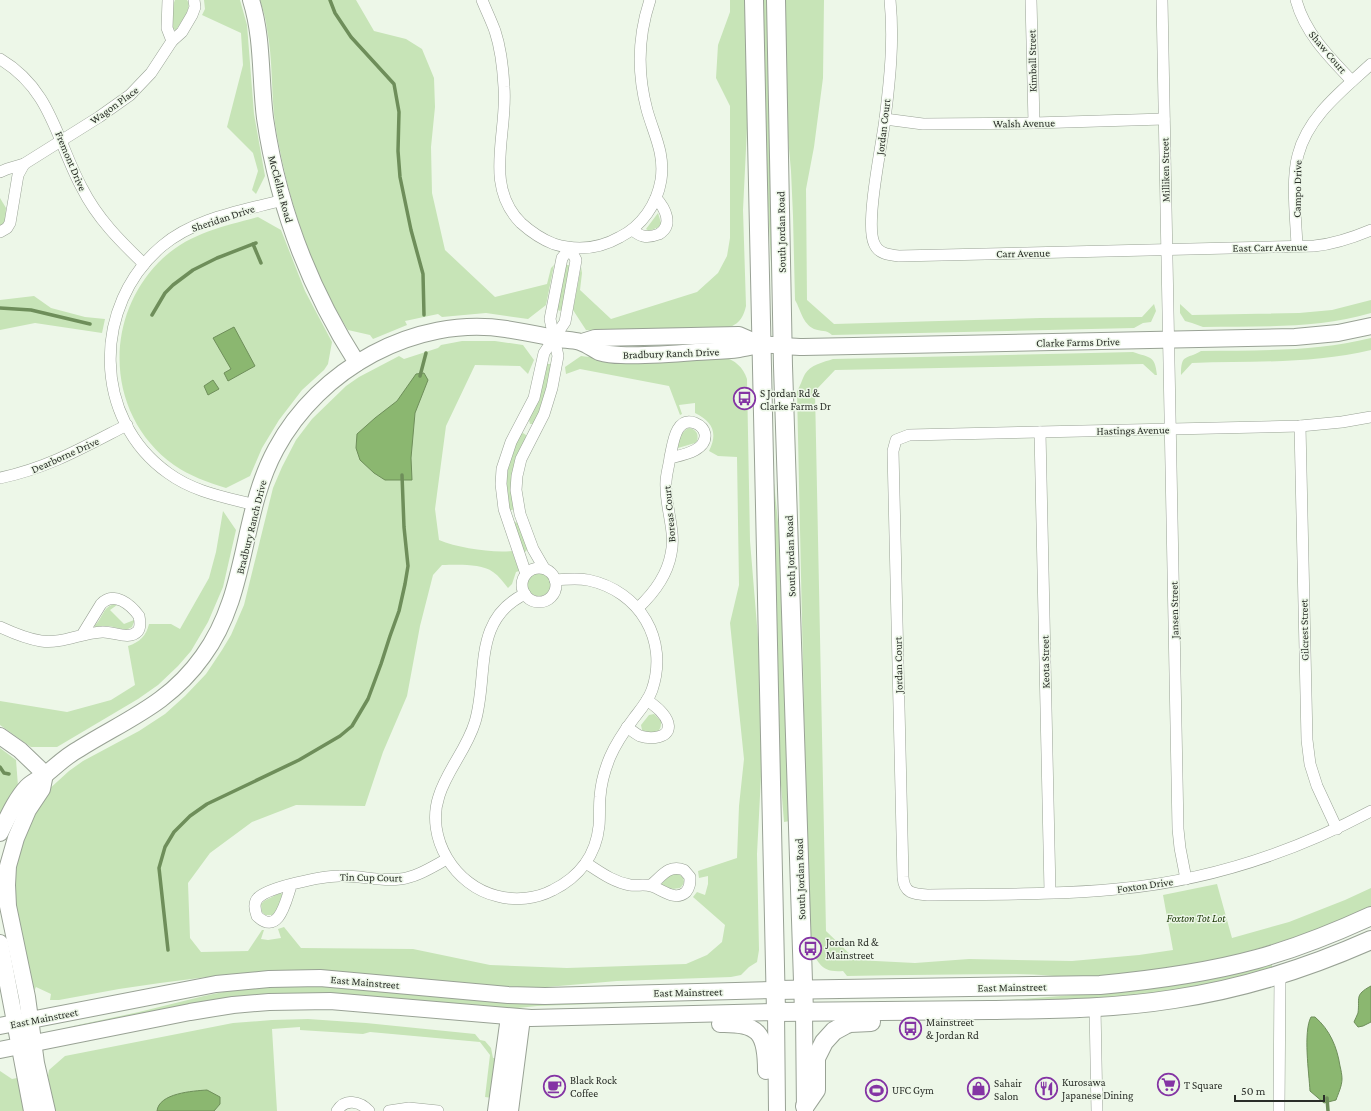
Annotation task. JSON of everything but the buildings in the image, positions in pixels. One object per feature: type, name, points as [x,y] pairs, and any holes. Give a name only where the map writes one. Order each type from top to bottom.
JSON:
[{"type":"main road","name":"South Jordan Road","points":[[754,0],[776,1012]]},
{"type":"main road","name":"South Jordan Road","points":[[776,0],[783,346],[804,1012]]},
{"type":"main road","name":"East Mainstreet","points":[[775,990],[1100,985],[1140,981],[1212,969],[1255,959],[1311,941],[1371,916]]},
{"type":"main road","points":[[1280,974],[1283,963],[1286,960],[1356,934],[1369,928],[1371,924]]},
{"type":"main road","name":"East Mainstreet","points":[[776,1012],[928,1011],[1095,1007],[1135,1004],[1189,997],[1238,986],[1324,960],[1371,940]]},
{"type":"main road","points":[[805,1109],[816,1090],[815,1070],[818,1052],[824,1042],[834,1031],[850,1023],[900,1021],[928,1011]]},
{"type":"street","points":[[168,0],[167,28],[172,41]]},
{"type":"street","name":"Wagon Place","points":[[0,172],[24,164],[118,104],[134,91],[151,73],[172,41],[182,32],[195,7],[194,0]]},
{"type":"street","name":"McClellan Road","points":[[252,0],[258,32],[266,127],[282,200],[311,281],[357,363]]},
{"type":"street","points":[[482,0],[495,30],[503,71],[505,116],[499,168],[500,181],[508,206],[518,220],[532,232],[550,242],[570,248],[583,249],[606,244],[632,230],[645,216],[656,198],[662,172],[662,155],[645,102],[640,68],[641,38],[650,0]]},
{"type":"street","name":"Jordan Court","points":[[879,251],[874,243],[872,235],[872,208],[885,119],[891,61],[892,33],[890,0]]},
{"type":"street","name":"Kimball Street","points":[[1031,0],[1034,123]]},
{"type":"street","name":"Milliken Street","points":[[1162,0],[1168,340]]},
{"type":"street","name":"Shaw Court","points":[[1296,0],[1303,19],[1314,38],[1332,61],[1352,81]]},
{"type":"street","name":"Fremont Drive","points":[[0,59],[19,72],[34,88],[50,115],[75,175],[92,206],[112,232],[144,264]]},
{"type":"street","name":"Campo Drive","points":[[1297,246],[1295,175],[1298,155],[1304,138],[1313,122],[1324,109],[1371,64]]},
{"type":"street","name":"Walsh Avenue","points":[[885,119],[923,124],[1034,123],[1164,119]]},
{"type":"street","points":[[0,232],[4,231],[10,223],[18,175],[24,164]]},
{"type":"street","points":[[632,230],[641,236],[652,236],[663,231],[666,227],[666,210],[656,198]]},
{"type":"street","name":"Sheridan Drive","points":[[255,505],[203,492],[176,478],[153,460],[138,442],[127,425],[118,405],[113,387],[110,361],[111,341],[114,323],[120,304],[134,278],[144,264],[162,246],[190,228],[214,218],[282,200]]},
{"type":"street","name":"East Carr Avenue","points":[[1167,250],[1326,245],[1349,239],[1371,230]]},
{"type":"street","points":[[544,568],[533,569],[526,574],[522,585],[525,594],[529,598],[539,602],[549,599],[556,590],[555,580],[549,571],[544,568],[533,548],[520,514],[516,490],[518,467],[547,404],[556,374],[558,356],[550,319],[562,258],[570,248]]},
{"type":"street","name":"Carr Avenue","points":[[879,251],[888,255],[899,256],[1167,250]]},
{"type":"street","name":"Clarke Farms Drive","points":[[783,346],[1168,340],[1310,336],[1338,333],[1371,326]]},
{"type":"street","name":"Bradbury Ranch Drive","points":[[0,833],[10,812],[23,792],[32,782],[78,749],[155,704],[180,683],[198,663],[217,634],[230,604],[236,587],[255,505],[270,460],[289,428],[304,409],[324,388],[357,363],[371,355],[406,340],[438,331],[466,327],[508,329],[582,342],[598,352],[619,355],[739,349],[762,345],[783,346]]},
{"type":"street","points":[[526,574],[506,519],[502,502],[502,469],[511,442],[521,425],[537,389],[544,353],[554,338]]},
{"type":"street","name":"Jansen Street","points":[[1168,340],[1178,829],[1186,879]]},
{"type":"street","name":"Hastings Avenue","points":[[896,440],[909,435],[1300,426],[1342,422],[1371,417]]},
{"type":"street","name":"Dearborne Drive","points":[[0,478],[26,472],[49,464],[72,454],[127,425]]},
{"type":"street","points":[[521,425],[534,432]]},
{"type":"street","name":"Gilcrest Street","points":[[1300,426],[1307,740],[1310,764],[1317,786],[1337,829]]},
{"type":"street","name":"Keota Street","points":[[1040,432],[1050,892]]},
{"type":"street","name":"Jordan Court","points":[[896,440],[893,451],[903,884],[907,890]]},
{"type":"street","name":"Boreas Court","points":[[638,608],[659,584],[671,553],[672,533],[666,500],[666,476],[670,458]]},
{"type":"street","points":[[506,519],[520,514]]},
{"type":"street","points":[[525,594],[517,598],[505,608],[496,620],[488,636],[484,650],[482,694],[475,722],[469,740],[446,780],[439,796],[436,823],[440,841],[447,859],[461,876],[479,889],[497,896],[516,898],[534,897],[552,890],[569,880],[586,863],[592,852],[598,833],[600,798],[604,774],[612,753],[627,727],[648,700],[656,676],[657,658],[654,636],[638,608],[630,600],[612,588],[595,582],[579,579],[555,580]]},
{"type":"street","points":[[0,627],[25,637],[43,641],[62,641],[82,635],[107,632],[124,636],[133,634],[138,631],[141,622],[139,616],[125,603],[114,598],[109,598],[104,600],[101,604],[82,635]]},
{"type":"street","points":[[627,727],[639,735],[652,738],[662,736],[666,732],[668,725],[666,718],[658,708],[648,700]]},
{"type":"street","points":[[0,736],[20,750],[45,774],[42,789],[28,810],[16,838],[8,866],[7,885],[15,1023]]},
{"type":"street","name":"Foxton Drive","points":[[907,890],[912,893],[929,895],[1050,892],[1118,889],[1186,879],[1262,859],[1303,844],[1337,829],[1371,811]]},
{"type":"street","name":"Tin Cup Court","points":[[291,886],[306,881],[339,876],[390,880],[409,878],[447,859]]},
{"type":"street","points":[[586,863],[605,876],[622,883],[636,886],[651,885]]},
{"type":"street","points":[[0,943],[11,993],[15,1023],[26,1045],[47,1111]]},
{"type":"street","points":[[1279,1111],[1280,974]]},
{"type":"street","name":"East Mainstreet","points":[[15,1023],[216,984],[250,980],[289,978],[336,979],[528,996],[775,990]]},
{"type":"street","name":"East Mainstreet","points":[[0,1050],[190,1012],[233,1005],[269,1002],[330,1001],[516,1017],[776,1012]]},
{"type":"street","points":[[1095,1007],[1097,1111]]},
{"type":"street","name":"South Jordan Road","points":[[776,1012],[777,1111]]},
{"type":"street","name":"South Jordan Road","points":[[804,1012],[805,1109]]},
{"type":"street","points":[[624,1016],[646,1026],[731,1024],[745,1025],[754,1030],[759,1035],[766,1052],[768,1107],[770,1111]]},
{"type":"street","points":[[496,1111],[516,1017]]},
{"type":"street","points":[[510,1111],[516,1017]]},
{"type":"street","points":[[26,1045],[32,1111]]},
{"type":"street","points":[[337,1111],[340,1106],[352,1102],[366,1107],[369,1111]]},
{"type":"street","points":[[389,1111],[409,1108],[438,1111]]},
{"type":"green space","points":[[175,0],[187,0],[189,7],[186,15],[176,30],[172,28],[173,5]]},
{"type":"green space","points":[[204,0],[240,0],[247,25],[254,114],[265,176],[256,194],[252,190],[258,171],[253,153],[227,127],[243,65],[241,33],[202,15],[205,9]]},
{"type":"green space","points":[[260,0],[356,0],[374,31],[406,39],[422,49],[434,78],[435,107],[431,147],[432,193],[445,250],[495,297],[547,284],[551,268],[554,265],[546,305],[528,319],[486,313],[442,317],[438,314],[405,321],[407,325],[373,339],[370,335],[348,330],[334,307],[311,257],[293,203],[275,123],[269,41]]},
{"type":"green space","points":[[730,0],[746,0],[748,108],[743,210],[746,306],[742,317],[740,321],[733,326],[718,331],[624,333],[586,330],[573,310],[581,267],[582,273],[580,290],[611,319],[697,292],[718,273],[727,256],[730,238],[730,106],[716,78],[718,45],[730,12]]},
{"type":"green space","points":[[761,0],[769,0],[773,303],[765,145]]},
{"type":"green space","points":[[783,0],[824,0],[823,78],[814,147],[806,189],[807,300],[834,324],[1040,318],[1142,317],[1154,304],[1156,311],[1151,322],[1143,323],[1134,328],[832,335],[828,332],[814,329],[810,326],[804,320],[795,300],[793,216],[787,126]]},
{"type":"green space","points":[[0,198],[6,208],[5,223],[0,226]]},
{"type":"green space","points":[[658,213],[661,223],[659,227],[649,231],[646,229]]},
{"type":"green space","points":[[258,217],[281,230],[305,291],[332,342],[328,364],[324,370],[302,390],[279,420],[262,448],[250,476],[226,488],[180,469],[152,445],[135,421],[125,395],[120,368],[121,340],[127,312],[140,286],[158,263],[169,253],[192,238],[217,228]]},
{"type":"green space","points":[[566,265],[570,266],[562,310],[560,311],[556,309]]},
{"type":"green space","points":[[34,296],[51,308],[85,317],[105,319],[102,333],[35,323],[0,330],[0,300]]},
{"type":"green space","points":[[1371,300],[1371,313],[1330,322],[1288,326],[1203,327],[1185,321],[1180,313],[1180,304],[1192,315],[1299,313],[1332,310]]},
{"type":"green space","points":[[1371,338],[1371,350],[1327,358],[1305,360],[1192,363],[1181,375],[1183,360],[1201,351],[1308,348],[1350,343]]},
{"type":"green space","points":[[462,341],[495,341],[523,345],[534,360],[528,374],[520,366],[475,365],[446,426],[435,509],[439,540],[475,549],[512,551],[519,571],[516,572],[512,584],[508,588],[493,572],[482,567],[442,565],[433,575],[420,626],[407,696],[383,752],[365,806],[296,805],[252,822],[210,853],[188,883],[190,938],[201,952],[248,951],[262,930],[264,930],[261,939],[268,940],[281,938],[278,929],[284,927],[301,948],[413,949],[490,965],[567,968],[686,964],[707,955],[722,942],[725,925],[693,897],[697,892],[705,895],[708,884],[708,876],[699,878],[698,871],[737,858],[739,806],[744,759],[730,623],[739,585],[737,457],[718,456],[709,451],[713,439],[710,424],[695,413],[695,403],[679,405],[682,414],[680,415],[669,386],[580,369],[566,374],[565,367],[581,356],[598,358],[723,357],[738,365],[747,379],[750,541],[760,662],[762,757],[757,854],[759,950],[757,962],[741,975],[731,977],[617,981],[547,987],[497,986],[343,972],[288,971],[223,975],[119,989],[59,1000],[50,1000],[51,994],[36,987],[34,991],[12,899],[19,842],[47,791],[69,771],[83,761],[139,731],[165,714],[206,674],[231,635],[244,605],[273,488],[296,440],[312,419],[346,386],[359,377],[399,356],[404,359],[438,348],[441,345]]},
{"type":"green space","name":"Foxton Tot Lot","points":[[1133,352],[1151,358],[1155,364],[1157,375],[1155,375],[1143,364],[835,370],[815,391],[826,931],[856,960],[915,963],[969,959],[1072,961],[1139,955],[1173,950],[1163,895],[1217,884],[1232,938],[1289,922],[1371,888],[1371,907],[1305,934],[1271,945],[1203,962],[1133,974],[1097,977],[1016,974],[847,976],[843,971],[829,970],[821,965],[809,944],[797,391],[804,376],[810,368],[833,359]]},
{"type":"green space","points":[[547,364],[551,364],[552,366],[543,405],[533,424],[530,424],[529,420],[538,400]]},
{"type":"green space","points":[[689,428],[696,432],[698,436],[697,441],[678,448],[680,436],[686,429]]},
{"type":"green space","points":[[523,433],[526,437],[516,458],[514,509],[510,510],[507,491],[508,471],[516,443]]},
{"type":"green space","points":[[771,453],[780,542],[790,821],[784,822],[777,736]]},
{"type":"green space","points":[[223,511],[236,530],[223,587],[208,622],[191,651],[178,666],[158,685],[138,699],[57,747],[31,747],[0,725],[0,701],[67,712],[111,700],[135,685],[128,646],[136,643],[142,638],[149,624],[171,624],[180,629],[209,578],[216,552]]},
{"type":"green space","points":[[514,523],[518,523],[528,549],[525,552]]},
{"type":"green space","points":[[539,572],[548,575],[551,584],[548,593],[539,596],[530,593],[527,584],[530,575]]},
{"type":"green space","points":[[115,604],[117,605],[110,610],[124,624],[134,620],[132,627],[126,630],[109,626],[95,627],[108,607]]},
{"type":"green space","points":[[654,714],[661,721],[660,729],[656,733],[649,733],[642,730],[641,725],[649,715]]},
{"type":"green space","points":[[0,748],[16,760],[18,786],[0,818]]},
{"type":"green space","points":[[676,873],[684,879],[680,888],[673,889],[662,885],[662,883],[671,874]]},
{"type":"green space","points":[[280,893],[282,896],[276,912],[272,915],[265,915],[262,912],[261,904]]},
{"type":"green space","points":[[1272,963],[1272,968],[1270,969],[1185,989],[1103,1000],[997,1001],[1125,991]]},
{"type":"green space","points":[[278,986],[732,999],[537,1006],[508,1009],[321,994],[273,993],[225,998],[64,1028],[228,991]]},
{"type":"green space","points":[[308,1019],[366,1023],[475,1034],[480,1040],[485,1041],[491,1048],[493,1058],[497,1058],[492,1098],[485,1097],[490,1055],[480,1042],[370,1032],[363,1034],[300,1030],[300,1027],[272,1029],[277,1111],[54,1111],[48,1076],[49,1070],[65,1056],[233,1023]]},
{"type":"green space","points":[[0,1071],[12,1079],[17,1078],[20,1083],[26,1111],[0,1111]]},
{"type":"shaded area","points":[[234,327],[255,366],[228,381],[224,373],[231,369],[213,338]]},
{"type":"shaded area","points":[[424,373],[428,380],[415,413],[411,458],[412,480],[385,480],[374,473],[360,460],[356,448],[357,434],[397,401],[416,374]]},
{"type":"shaded area","points":[[213,380],[219,389],[208,395],[204,386]]},
{"type":"shaded area","points":[[1371,986],[1371,1022],[1358,1027],[1354,1022],[1358,1013],[1359,997],[1362,992]]},
{"type":"shaded area","points":[[1311,1017],[1315,1017],[1329,1033],[1337,1052],[1342,1074],[1341,1084],[1336,1100],[1324,1103],[1310,1091],[1307,1032]]},
{"type":"shaded area","points":[[207,1090],[220,1097],[220,1104],[214,1111],[157,1111],[159,1105],[170,1097],[186,1092]]},
{"type":"waterway","points":[[330,0],[335,13],[351,37],[394,84],[399,112],[398,151],[400,177],[411,230],[423,274],[424,315]]},
{"type":"waterway","points":[[152,315],[165,293],[193,270],[217,258],[256,243]]},
{"type":"waterway","points":[[253,244],[261,263]]},
{"type":"waterway","points":[[0,308],[31,310],[90,324]]},
{"type":"waterway","points":[[420,376],[426,353]]},
{"type":"waterway","points":[[168,950],[159,868],[165,847],[174,832],[190,816],[207,804],[299,760],[340,736],[352,726],[368,699],[399,611],[408,566],[404,527],[402,475]]},
{"type":"waterway","points":[[0,767],[4,773],[9,774]]},
{"type":"waterway","points":[[1327,1098],[1328,1111]]},
{"type":"place","name":"S Jordan Rd & Clarke Farms Dr","points":[[745,399]]},
{"type":"place","name":"Jordan Rd & Mainstreet","points":[[810,948]]},
{"type":"place","name":"Mainstreet & Jordan Rd","points":[[911,1028]]},
{"type":"place","name":"T Square","points":[[1169,1085]]},
{"type":"place","name":"Black Rock Coffee","points":[[555,1086]]},
{"type":"place","name":"Kurosawa Japanese Dining","points":[[1046,1088]]},
{"type":"place","name":"Sahair Salon","points":[[979,1089]]},
{"type":"place","name":"UFC Gym","points":[[876,1090]]}]
